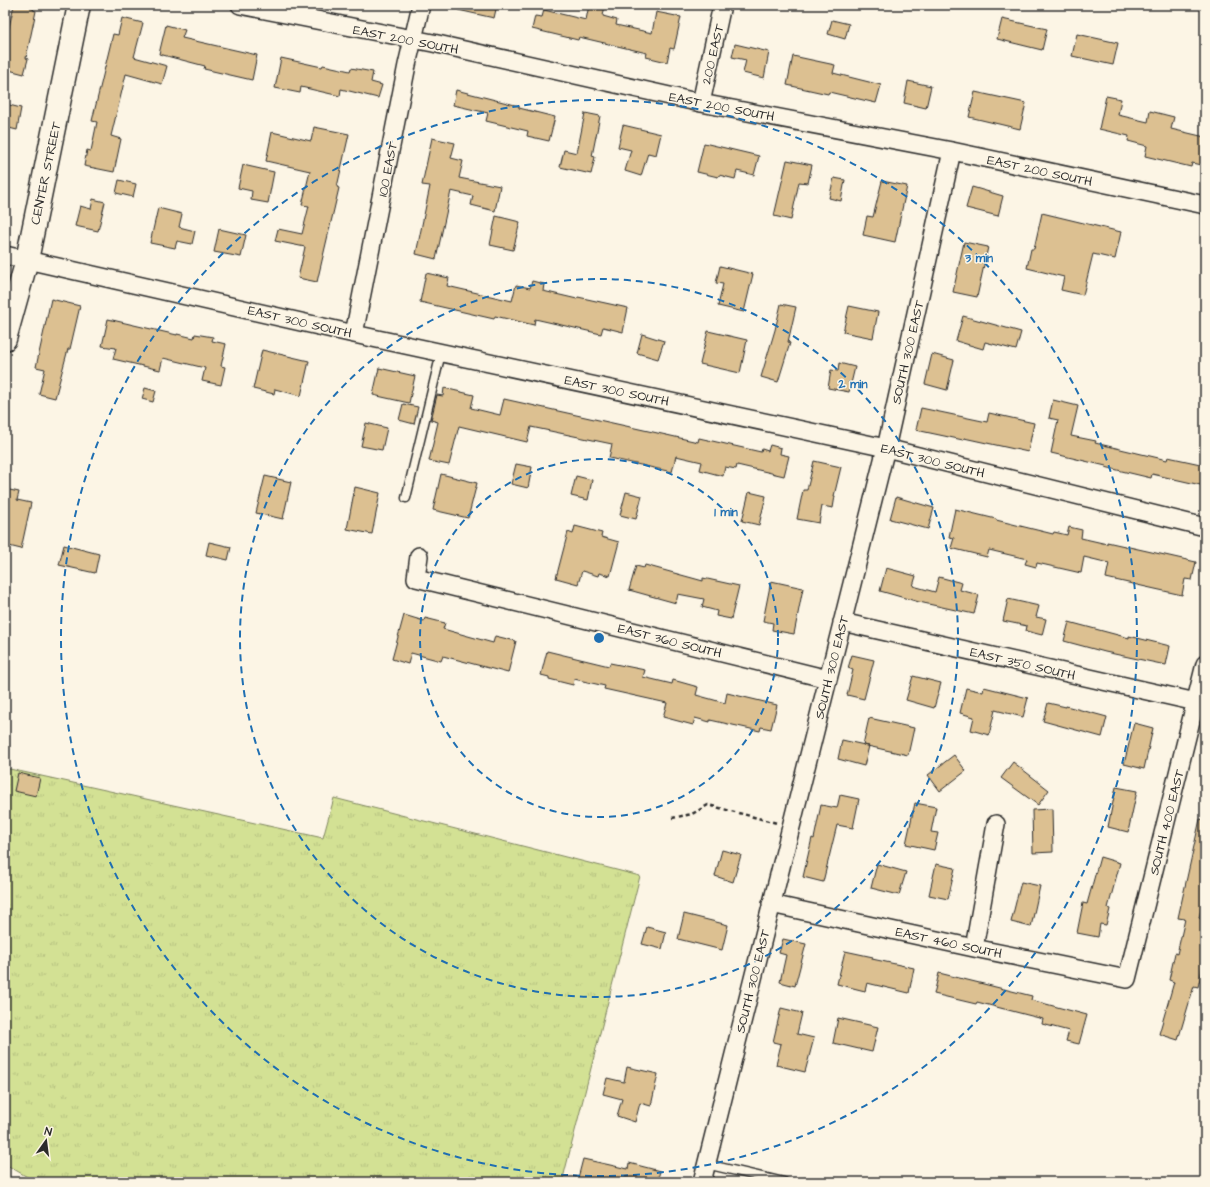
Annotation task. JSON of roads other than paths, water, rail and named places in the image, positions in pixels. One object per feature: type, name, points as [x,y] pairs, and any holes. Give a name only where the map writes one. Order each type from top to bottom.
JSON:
[{"type":"street","name":"CENTER STREET","points":[[5,339],[27,260],[79,5]]},
{"type":"street","name":"EAST 200 SOUTH","points":[[240,5],[413,40],[701,103],[952,150],[1205,205]]},
{"type":"street","name":"100 EAST","points":[[354,334],[420,5]]},
{"type":"street","name":"200 EAST","points":[[701,103],[722,5]]},
{"type":"street","name":"SOUTH 300 EAST","points":[[702,1182],[886,448],[952,150]]},
{"type":"street","name":"EAST 300 SOUTH","points":[[5,255],[354,334],[886,448],[1205,527]]},
{"type":"street","name":"EAST 360 SOUTH","points":[[419,556],[416,578],[828,679]]},
{"type":"street","name":"EAST 350 SOUTH","points":[[842,622],[1200,702]]},
{"type":"street","name":"SOUTH 400 EAST","points":[[1127,979],[1200,702],[1205,664]]},
{"type":"street","points":[[974,948],[996,824]]},
{"type":"street","name":"EAST 460 SOUTH","points":[[771,904],[974,948],[1127,979]]},
{"type":"lane","points":[[406,498],[441,352]]},
{"type":"lane","points":[[706,1164],[784,1182]]}]
